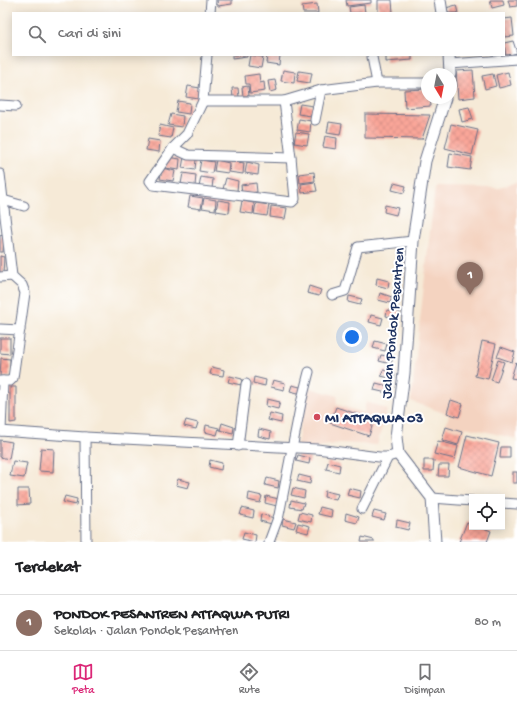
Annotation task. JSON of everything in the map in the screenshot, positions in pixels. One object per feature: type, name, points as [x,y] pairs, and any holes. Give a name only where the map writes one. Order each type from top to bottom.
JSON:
[{"type":"street","points":[[210,12],[211,0]]},
{"type":"street","points":[[440,0],[442,12]]},
{"type":"street","points":[[207,56],[203,101],[187,134],[173,148],[152,176],[150,181],[153,185],[292,202],[295,199],[284,101]]},
{"type":"street","points":[[372,56],[377,83]]},
{"type":"street","points":[[450,64],[517,59]]},
{"type":"street","points":[[203,101],[284,101],[321,90],[377,83],[421,83]]},
{"type":"street","points":[[315,120],[321,90]]},
{"type":"street","name":"Jalan Pondok Pesantren","points":[[393,455],[404,373],[413,241],[425,161],[443,104]]},
{"type":"street","points":[[0,105],[16,106]]},
{"type":"street","points":[[173,148],[188,155],[291,158]]},
{"type":"street","points":[[0,174],[3,200],[3,225],[12,276],[22,286],[25,293],[13,378],[10,381],[2,381],[1,431],[238,446],[317,449],[364,455],[393,455],[432,498],[435,542]]},
{"type":"street","points":[[3,200],[24,206]]},
{"type":"street","points":[[332,295],[345,291],[358,247],[413,241]]},
{"type":"street","points":[[0,277],[12,276]]},
{"type":"street","points":[[0,329],[20,330]]},
{"type":"street","points":[[269,542],[279,515],[301,403],[309,372]]},
{"type":"street","points":[[238,446],[246,384]]},
{"type":"street","points":[[85,437],[86,542]]},
{"type":"street","points":[[362,510],[393,455]]},
{"type":"street","points":[[432,498],[469,501]]},
{"type":"street","points":[[505,503],[517,504]]},
{"type":"shaded area","points":[[517,182],[517,439],[466,427],[455,461],[432,455],[436,441],[441,441],[449,415],[411,401],[435,187],[499,188]]},
{"type":"shaded area","name":"MI ATTAQWA 03","points":[[307,387],[338,396],[336,404],[364,413],[366,402],[387,410],[377,445],[340,443],[296,451]],"holes":[[[336,407],[374,420],[368,436],[330,423]]]},
{"type":"building","points":[[217,0],[232,0],[232,4],[218,6]]},
{"type":"building","points":[[346,0],[371,0],[371,3],[347,6]]},
{"type":"building","points":[[378,0],[392,0],[393,12],[378,12]]},
{"type":"building","points":[[490,0],[503,0],[504,5],[492,8]]},
{"type":"building","points":[[508,0],[517,0],[517,6],[510,7]]},
{"type":"building","points":[[317,4],[318,12],[303,12],[302,6]]},
{"type":"building","points":[[364,5],[365,12],[350,12],[349,7]]},
{"type":"building","points":[[456,5],[458,12],[447,12],[446,8]]},
{"type":"building","points":[[512,18],[514,36],[505,37],[505,19]]},
{"type":"building","points":[[513,41],[517,53],[506,56],[505,43]]},
{"type":"building","points":[[232,56],[247,56],[247,57],[232,59]]},
{"type":"building","points":[[250,56],[263,57],[261,68],[248,66]]},
{"type":"building","points":[[267,56],[280,56],[279,65],[266,63]]},
{"type":"building","points":[[386,56],[412,56],[412,60],[386,62]]},
{"type":"building","points":[[283,70],[295,72],[294,83],[281,81]]},
{"type":"building","points":[[473,70],[475,97],[458,99],[457,71]]},
{"type":"building","points":[[299,71],[312,73],[310,83],[297,81]]},
{"type":"building","points":[[508,72],[511,85],[499,88],[496,75]]},
{"type":"building","points":[[259,74],[260,83],[264,82],[265,91],[250,93],[249,84],[246,84],[245,76]]},
{"type":"building","points":[[493,74],[496,86],[485,89],[482,76]]},
{"type":"building","points":[[275,80],[277,90],[270,92],[268,81]]},
{"type":"building","points":[[188,86],[200,88],[199,99],[186,97]]},
{"type":"building","points":[[248,86],[249,96],[243,96],[242,87]]},
{"type":"building","points":[[232,88],[238,88],[239,97],[233,98]]},
{"type":"building","points":[[421,89],[421,104],[431,104],[431,106],[405,108],[404,90]]},
{"type":"building","points":[[178,101],[190,103],[189,114],[176,112]]},
{"type":"building","points":[[300,104],[313,106],[311,116],[298,114]]},
{"type":"building","points":[[469,107],[473,119],[462,122],[459,109]]},
{"type":"building","points":[[171,114],[183,116],[182,127],[168,125]]},
{"type":"building","points":[[365,114],[430,115],[422,139],[365,138]]},
{"type":"building","points":[[299,119],[311,121],[310,132],[297,130]]},
{"type":"building","points":[[329,122],[342,124],[340,135],[327,133]]},
{"type":"building","points":[[451,124],[478,130],[472,155],[445,148]]},
{"type":"building","points":[[160,125],[173,128],[171,138],[158,136]]},
{"type":"building","points":[[296,132],[309,134],[307,145],[294,143]]},
{"type":"building","points":[[325,136],[337,138],[336,149],[323,147]]},
{"type":"building","points":[[148,139],[160,141],[159,152],[146,150]]},
{"type":"building","points":[[450,153],[472,157],[470,170],[448,167]]},
{"type":"building","points":[[168,157],[180,159],[179,170],[165,168]]},
{"type":"building","points":[[184,157],[196,159],[195,170],[182,168]]},
{"type":"building","points":[[201,160],[214,162],[212,173],[199,171]]},
{"type":"building","points":[[216,160],[229,163],[228,173],[214,171]]},
{"type":"building","points":[[231,161],[244,163],[243,174],[229,172]]},
{"type":"building","points":[[247,162],[259,165],[258,175],[245,173]]},
{"type":"building","points":[[162,168],[175,171],[173,181],[160,179]]},
{"type":"building","points":[[314,172],[315,181],[300,183],[299,174]]},
{"type":"building","points":[[183,173],[196,175],[195,186],[181,184]]},
{"type":"building","points":[[201,177],[213,179],[212,189],[199,187]]},
{"type":"building","points":[[226,178],[238,181],[237,191],[223,189]]},
{"type":"building","points":[[315,182],[317,191],[302,193],[301,184]]},
{"type":"building","points":[[256,183],[257,192],[242,194],[241,185]]},
{"type":"building","points":[[394,183],[406,186],[404,193],[392,190]]},
{"type":"building","points":[[190,196],[203,198],[201,209],[188,207]]},
{"type":"building","points":[[204,198],[216,200],[215,210],[202,208]]},
{"type":"building","points":[[218,200],[230,202],[229,213],[216,211]]},
{"type":"building","points":[[242,201],[254,203],[253,214],[240,212]]},
{"type":"building","points":[[256,203],[269,205],[267,216],[254,214]]},
{"type":"building","points":[[385,205],[398,208],[396,215],[384,212]]},
{"type":"building","points":[[271,206],[287,208],[285,219],[270,217]]},
{"type":"building","points":[[0,235],[4,236],[3,252],[0,252]]},
{"type":"building","points":[[0,256],[4,257],[3,274],[0,274]]},
{"type":"building","points":[[377,278],[389,281],[388,288],[376,285]]},
{"type":"building","points":[[309,286],[321,290],[319,296],[307,293]]},
{"type":"building","points":[[380,293],[392,297],[390,303],[378,300]]},
{"type":"building","points":[[349,296],[362,299],[360,305],[348,302]]},
{"type":"building","points":[[387,310],[400,312],[398,319],[386,316]]},
{"type":"building","points":[[371,315],[383,318],[381,325],[369,322]]},
{"type":"building","points":[[0,338],[10,338],[10,354],[0,353]]},
{"type":"building","points":[[375,341],[387,344],[385,351],[373,348]]},
{"type":"building","points":[[482,341],[496,344],[488,379],[475,376]]},
{"type":"building","points":[[501,347],[515,352],[512,362],[497,357]]},
{"type":"building","points":[[381,355],[393,357],[391,364],[379,361]]},
{"type":"building","points":[[1,358],[10,359],[10,377],[0,377]]},
{"type":"building","points":[[498,360],[504,362],[497,382],[491,380]]},
{"type":"building","points":[[516,362],[517,363],[517,379],[511,378]]},
{"type":"building","points":[[212,367],[224,370],[223,376],[210,374]]},
{"type":"building","points":[[383,370],[395,372],[394,379],[381,376]]},
{"type":"building","points":[[230,376],[242,379],[241,385],[228,382]]},
{"type":"building","points":[[254,377],[266,380],[265,386],[253,383]]},
{"type":"building","points":[[273,380],[285,383],[284,390],[271,387]]},
{"type":"building","points":[[376,383],[388,386],[387,393],[374,390]]},
{"type":"building","points":[[292,385],[304,388],[302,394],[290,391]]},
{"type":"building","points":[[10,387],[16,387],[16,422],[10,423]]},
{"type":"building","points":[[267,399],[280,402],[278,409],[266,406]]},
{"type":"building","points":[[451,400],[463,404],[459,417],[447,413]]},
{"type":"building","points":[[336,407],[374,420],[369,436],[330,423]]},
{"type":"building","points":[[270,413],[282,416],[281,423],[268,420]]},
{"type":"building","points":[[186,420],[198,423],[196,429],[184,426]]},
{"type":"building","points":[[222,423],[234,427],[233,433],[220,430]]},
{"type":"building","points":[[206,425],[219,428],[217,435],[205,432]]},
{"type":"building","points":[[446,427],[462,432],[458,445],[442,440]]},
{"type":"building","points":[[259,429],[271,432],[270,439],[258,436]]},
{"type":"building","points":[[467,435],[499,443],[491,476],[459,467]]},
{"type":"building","points":[[0,440],[12,442],[9,459],[0,457]]},
{"type":"building","points":[[438,441],[458,446],[455,459],[434,454]]},
{"type":"building","points":[[501,447],[510,447],[510,458],[500,458]]},
{"type":"building","points":[[41,448],[54,449],[53,472],[39,471]]},
{"type":"building","points":[[298,455],[310,458],[309,464],[296,461]]},
{"type":"building","points":[[210,460],[222,463],[221,470],[209,467]]},
{"type":"building","points":[[424,460],[434,460],[433,471],[424,471]]},
{"type":"building","points":[[13,461],[27,463],[24,478],[10,476]]},
{"type":"building","points":[[328,462],[340,465],[339,472],[326,469]]},
{"type":"building","points":[[439,465],[449,465],[448,476],[438,476]]},
{"type":"building","points":[[513,472],[517,472],[517,483],[513,483]]},
{"type":"building","points":[[299,475],[311,478],[310,484],[297,481]]},
{"type":"building","points":[[267,478],[279,481],[278,488],[265,485]]},
{"type":"building","points":[[178,479],[190,482],[188,488],[176,485]]},
{"type":"building","points":[[293,488],[305,491],[304,498],[291,495]]},
{"type":"building","points":[[349,488],[361,491],[360,498],[347,495]]},
{"type":"building","points":[[18,489],[29,489],[30,504],[18,505]]},
{"type":"building","points":[[325,491],[338,494],[336,500],[324,497]]},
{"type":"building","points":[[249,493],[262,496],[260,503],[248,500]]},
{"type":"building","points":[[65,496],[77,499],[76,505],[63,502]]},
{"type":"building","points":[[266,496],[279,499],[277,506],[265,503]]},
{"type":"building","points":[[291,500],[304,503],[302,509],[290,507]]},
{"type":"building","points":[[320,507],[332,510],[331,517],[318,514]]},
{"type":"building","points":[[242,508],[254,511],[253,518],[240,515]]},
{"type":"building","points":[[374,511],[386,514],[384,520],[372,517]]},
{"type":"building","points":[[300,512],[312,515],[311,522],[298,519]]},
{"type":"building","points":[[346,513],[359,517],[357,523],[345,520]]},
{"type":"building","points":[[261,514],[274,518],[272,524],[260,521]]},
{"type":"building","points":[[283,519],[296,522],[294,528],[282,525]]},
{"type":"building","points":[[397,520],[410,523],[408,530],[396,527]]},
{"type":"building","points":[[467,522],[469,523],[469,530],[491,531],[487,542],[459,542]]},
{"type":"building","points":[[298,523],[310,526],[308,533],[296,530]]},
{"type":"building","points":[[244,532],[256,535],[255,542],[242,539]]},
{"type":"building","points":[[362,537],[374,540],[374,542],[361,542]]},
{"type":"place","name":"PONDOK PESANTREN ATTAQWA PUTRI","points":[[470,295]]},
{"type":"place","name":"MI ATTAQWA 03","points":[[317,417]]}]
